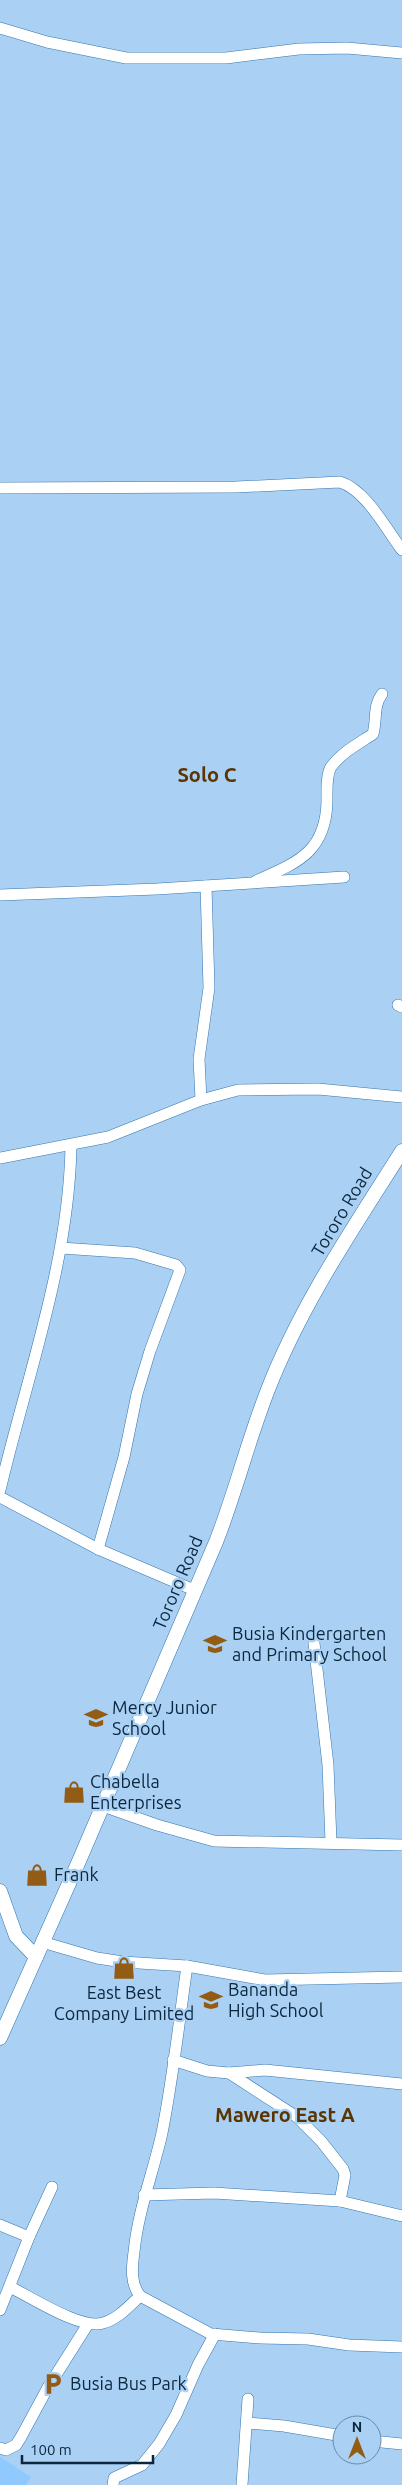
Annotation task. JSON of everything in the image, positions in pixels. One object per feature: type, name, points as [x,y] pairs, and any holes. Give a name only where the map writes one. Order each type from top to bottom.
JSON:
[{"type":"main road","name":"Tororo Road","points":[[0,2038],[103,1806],[224,1520],[259,1414],[285,1351],[321,1283],[402,1151]]},
{"type":"main road","points":[[0,1891],[16,1936],[36,1956]]},
{"type":"street","points":[[0,28],[47,42],[126,58],[226,58],[299,49],[347,48],[402,53]]},
{"type":"street","points":[[0,488],[236,487],[340,482],[350,485],[368,501],[402,550]]},
{"type":"street","points":[[250,884],[299,861],[313,847],[326,816],[330,769],[346,751],[373,734],[376,723],[375,707],[382,694]]},
{"type":"street","points":[[0,895],[250,884],[344,877]]},
{"type":"street","points":[[201,1100],[199,1060],[209,988],[206,886]]},
{"type":"street","points":[[0,1158],[71,1146],[133,1129],[201,1100],[253,1089],[318,1089],[402,1097]]},
{"type":"street","points":[[0,1490],[61,1248],[71,1176],[71,1146]]},
{"type":"street","points":[[61,1248],[135,1253],[176,1265],[180,1270],[136,1394],[124,1457],[98,1549]]},
{"type":"street","points":[[0,1497],[98,1549],[194,1590]]},
{"type":"street","points":[[314,1643],[327,1756],[331,1842]]},
{"type":"street","points":[[103,1806],[157,1825],[214,1841],[402,1845]]},
{"type":"street","points":[[42,1942],[114,1960],[186,1966],[252,1978],[282,1981],[402,1977]]},
{"type":"street","points":[[186,1966],[167,2107],[155,2164],[144,2195],[134,2250],[133,2282],[140,2296],[185,2322],[215,2334],[260,2338],[308,2339],[349,2345],[402,2346]]},
{"type":"street","points":[[173,2060],[207,2071],[229,2073],[265,2070],[402,2084]]},
{"type":"street","points":[[229,2073],[296,2117],[321,2141],[343,2169],[345,2175],[340,2201]]},
{"type":"street","points":[[0,2310],[29,2237],[52,2187]]},
{"type":"street","points":[[144,2195],[214,2193],[340,2201],[402,2216]]},
{"type":"street","points":[[0,2225],[29,2237]]},
{"type":"street","points":[[10,2287],[88,2324],[102,2324],[114,2318],[140,2296]]},
{"type":"street","points":[[0,2448],[6,2450],[16,2445],[88,2324]]},
{"type":"street","points":[[113,2485],[114,2478],[142,2465],[159,2444],[176,2415],[198,2365],[215,2334]]},
{"type":"street","points":[[242,2485],[248,2400]]},
{"type":"street","points":[[247,2423],[284,2426],[332,2434]]},
{"type":"street","points":[[382,2442],[402,2444]]},
{"type":"shaded area","points":[[0,2457],[31,2477],[26,2485],[0,2485]]},
{"type":"place","name":"Busia Kindergarten and Primary School","points":[[215,1644]]},
{"type":"place","name":"Mercy Junior School","points":[[96,1718]]},
{"type":"place","name":"Chabella Enterprises","points":[[74,1792]]},
{"type":"place","name":"Frank","points":[[37,1875]]},
{"type":"place","name":"East Best Company Limited","points":[[124,1968]]},
{"type":"place","name":"Bananda High School","points":[[211,2000]]},
{"type":"place","name":"Busia Bus Park","points":[[53,2384]]},
{"type":"district","name":"Solo C","points":[[207,775]]},
{"type":"district","name":"Mawero East A","points":[[285,2115]]}]
